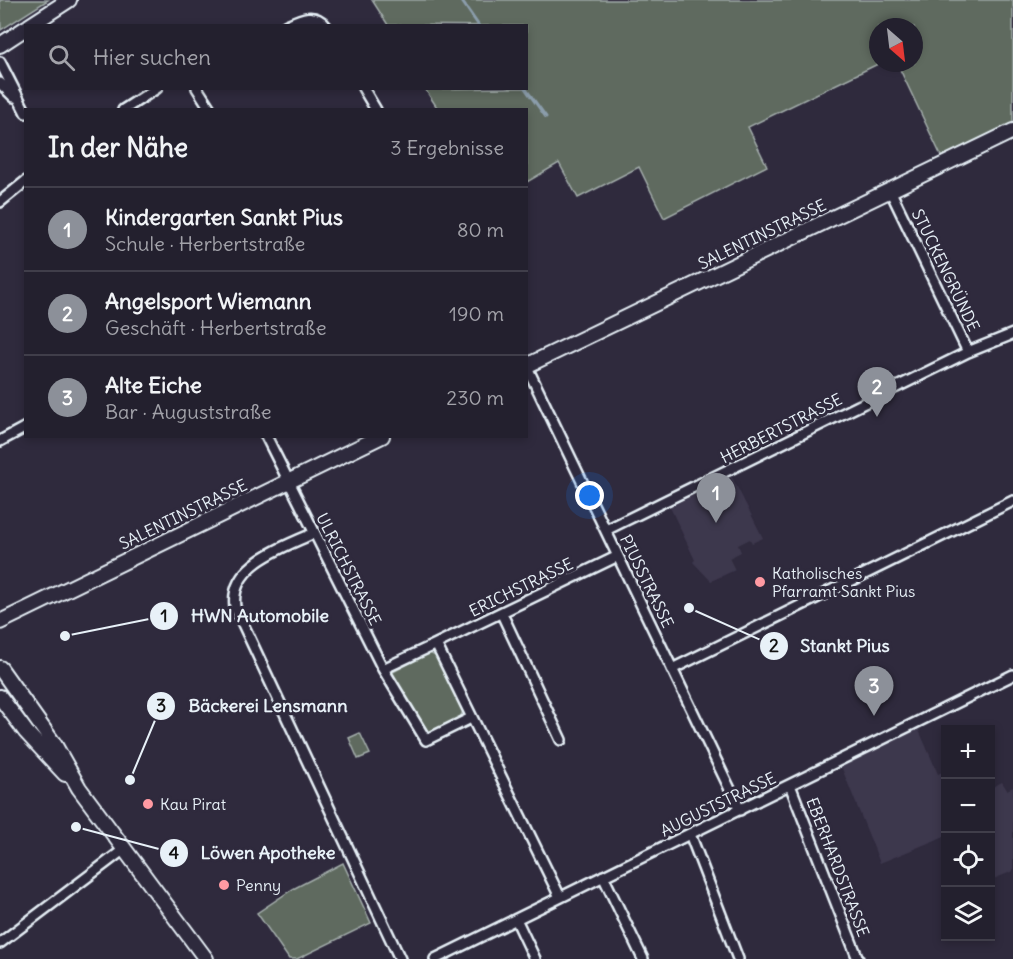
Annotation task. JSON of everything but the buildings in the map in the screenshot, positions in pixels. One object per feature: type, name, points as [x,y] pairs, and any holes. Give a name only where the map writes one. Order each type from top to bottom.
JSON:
[{"type":"street","points":[[32,24],[69,0]]},
{"type":"street","points":[[290,24],[312,16],[321,19],[325,24]]},
{"type":"street","points":[[0,45],[24,29]]},
{"type":"street","points":[[0,62],[17,100]]},
{"type":"street","points":[[0,83],[24,109]]},
{"type":"street","points":[[126,108],[154,90]]},
{"type":"street","points":[[198,90],[210,108]]},
{"type":"street","points":[[364,90],[374,108]]},
{"type":"street","name":"SALENTINSTRASSE","points":[[528,366],[1013,131]]},
{"type":"street","points":[[0,202],[24,183]]},
{"type":"street","name":"STUCKENGRÜNDE","points":[[890,190],[969,352],[1013,334]]},
{"type":"street","name":"HERBERTSTRASSE","points":[[606,530],[969,352]]},
{"type":"street","name":"PIUSSTRASSE","points":[[528,368],[740,810]]},
{"type":"street","points":[[0,441],[24,428]]},
{"type":"street","name":"ULRICHSTRASSE","points":[[267,438],[383,669],[426,740],[471,718]]},
{"type":"street","name":"SALENTINSTRASSE","points":[[0,622],[377,438]]},
{"type":"street","points":[[672,669],[1013,501]]},
{"type":"street","points":[[314,533],[267,556],[242,575],[236,586],[235,607],[400,959]]},
{"type":"street","name":"ERICHSTRASSE","points":[[436,644],[618,556]]},
{"type":"street","points":[[502,614],[561,740]]},
{"type":"street","points":[[383,669],[436,644],[560,897]]},
{"type":"street","points":[[0,668],[54,744],[79,788],[206,959]]},
{"type":"street","name":"AUGUSTSTRASSE","points":[[435,959],[1013,675]]},
{"type":"street","points":[[0,697],[26,732],[79,788]]},
{"type":"street","name":"EBERHARDSTRASSE","points":[[790,785],[858,959]]},
{"type":"street","points":[[690,834],[738,959]]},
{"type":"street","points":[[0,943],[123,850]]},
{"type":"street","points":[[603,876],[643,959]]},
{"type":"street","points":[[516,919],[535,959]]},
{"type":"shaded area","points":[[732,477],[763,538],[752,543],[750,539],[738,545],[741,552],[729,558],[735,570],[711,581],[693,562],[695,560],[670,507]]},
{"type":"shaded area","points":[[918,728],[938,774],[941,773],[941,838],[880,863],[841,766]]},
{"type":"shaded area","points":[[1002,782],[1007,790],[1013,787],[1013,871],[995,878],[995,833],[995,786]]},
{"type":"green space","points":[[0,0],[48,0],[1,30]]},
{"type":"green space","points":[[372,0],[1013,0],[1013,127],[943,160],[901,72],[923,72],[923,18],[869,18],[869,68],[748,127],[767,166],[664,218],[639,167],[578,198],[559,163],[528,181],[528,108],[437,108],[426,90],[528,90],[528,24],[387,24]]},
{"type":"green space","points":[[429,653],[436,656],[463,711],[459,720],[429,733],[391,673]]},
{"type":"green space","points":[[360,733],[370,754],[358,759],[349,738]]},
{"type":"green space","points":[[343,863],[371,923],[297,959],[289,959],[257,913],[293,889]]},
{"type":"waterway","points":[[461,0],[478,24]]},
{"type":"waterway","points":[[526,90],[546,117]]},
{"type":"place","name":"Angelsport Wiemann","points":[[877,417]]},
{"type":"place","name":"Kindergarten Sankt Pius","points":[[716,523]]},
{"type":"place","name":"Katholisches Pfarramt Sankt Pius","points":[[760,582]]},
{"type":"place","name":"Stankt Pius","points":[[689,608]]},
{"type":"place","name":"HWN Automobile","points":[[65,636]]},
{"type":"place","name":"Alte Eiche","points":[[874,716]]},
{"type":"place","name":"Bäckerei Lensmann","points":[[130,780]]},
{"type":"place","name":"Kau Pirat","points":[[148,804]]},
{"type":"place","name":"Löwen Apotheke","points":[[76,827]]},
{"type":"place","name":"Penny","points":[[224,885]]}]
